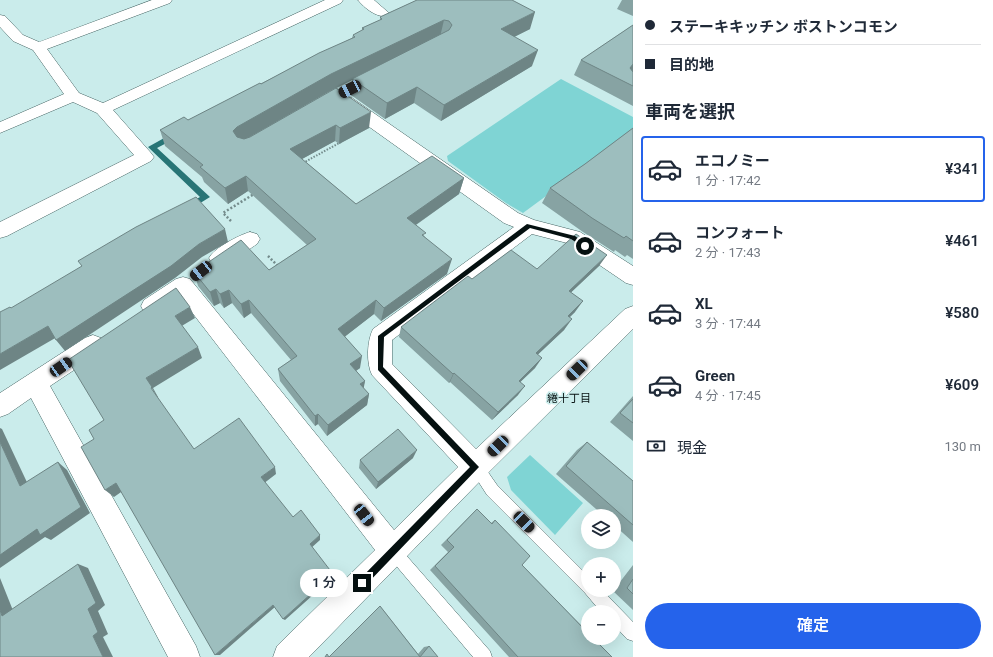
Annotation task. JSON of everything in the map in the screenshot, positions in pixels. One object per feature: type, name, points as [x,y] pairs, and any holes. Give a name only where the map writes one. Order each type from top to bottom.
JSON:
[{"type":"street","points":[[0,19],[12,40],[38,47],[165,0]]},
{"type":"street","points":[[103,109],[336,0]]},
{"type":"street","points":[[365,0],[382,13]]},
{"type":"street","points":[[0,231],[145,157],[103,109],[73,96],[38,47]]},
{"type":"street","points":[[339,94],[376,123],[511,218],[529,226],[573,238],[633,277]]},
{"type":"street","points":[[0,128],[73,96]]},
{"type":"street","points":[[476,467],[380,368],[381,336],[529,226]]},
{"type":"street","points":[[132,319],[250,239]]},
{"type":"street","points":[[196,275],[393,551]]},
{"type":"street","points":[[288,657],[476,467],[633,315]]},
{"type":"street","points":[[0,406],[36,384],[113,332]]},
{"type":"street","points":[[36,384],[185,657]]},
{"type":"lane","points":[[476,467],[492,490],[581,580]]},
{"type":"lane","points":[[393,551],[484,657]]},
{"type":"lane","points":[[598,597],[605,605]]},
{"type":"lane","points":[[621,621],[633,633]]},
{"type":"path","points":[[297,167],[376,123]]},
{"type":"path","points":[[257,192],[223,213],[280,267]]},
{"type":"shaded area","points":[[561,79],[633,117],[633,132],[523,213],[506,203],[448,161],[447,156]]},
{"type":"shaded area","points":[[530,455],[583,503],[555,535],[511,490],[507,477]]},
{"type":"building","points":[[417,0],[512,0],[535,12],[501,29],[538,50],[444,105],[417,87],[387,103],[352,79],[449,30],[452,25],[449,21],[444,20],[331,74],[237,127],[233,131],[237,137],[244,139],[250,137],[336,88],[371,112],[340,128],[336,125],[290,149],[356,204],[432,156],[464,178],[407,218],[426,233],[422,235],[452,259],[384,308],[376,300],[338,329],[362,356],[350,364],[365,381],[360,384],[369,394],[328,425],[318,414],[315,416],[278,369],[297,356],[249,300],[241,304],[229,290],[220,294],[216,289],[210,292],[194,272],[241,240],[269,270],[316,239],[246,176],[225,188],[200,167],[203,165],[160,130],[184,117],[188,120],[319,53],[355,37],[353,35],[364,29],[362,28],[382,19],[380,17]]},
{"type":"building","points":[[633,25],[633,64],[630,68],[633,72],[633,86],[581,60]]},
{"type":"building","points":[[633,128],[633,241],[626,236],[624,238],[592,218],[550,188]]},
{"type":"building","points":[[196,197],[225,229],[199,244],[171,266],[56,340],[48,326],[0,354],[0,312],[10,307],[11,308],[82,266],[78,261],[136,227]]},
{"type":"building","points":[[576,234],[607,255],[569,291],[583,301],[568,316],[572,319],[536,353],[542,358],[519,381],[525,386],[498,412],[401,327],[468,276],[472,279],[511,250],[537,269]]},
{"type":"building","points":[[176,288],[190,307],[175,316],[198,347],[146,378],[152,387],[151,388],[194,449],[239,418],[275,467],[261,477],[293,517],[301,510],[320,535],[310,544],[333,574],[283,619],[273,605],[215,655],[116,483],[105,490],[81,447],[94,439],[89,430],[104,420],[68,360]]},
{"type":"building","points":[[633,399],[633,423],[620,413]]},
{"type":"building","points":[[398,429],[417,450],[378,482],[360,460]]},
{"type":"building","points":[[0,442],[20,486],[58,462],[81,507],[40,535],[37,529],[0,555]]},
{"type":"building","points":[[587,442],[633,481],[633,525],[621,514],[621,509],[615,509],[566,466]]},
{"type":"building","points":[[477,509],[492,524],[495,520],[530,556],[522,565],[581,626],[581,645],[600,645],[612,657],[518,657],[435,566],[454,547],[447,540]]},
{"type":"building","points":[[78,564],[96,603],[88,609],[98,632],[93,636],[103,657],[0,657],[0,610],[2,616]]},
{"type":"building","points":[[633,579],[633,594],[627,588]]},
{"type":"building","points":[[380,606],[420,657],[329,657]]},
{"type":"building","points":[[429,646],[438,657],[420,657]]},
{"type":"waterway","points":[[175,135],[152,147],[206,197],[189,207]]},
{"type":"district","name":"綣十丁目","points":[[569,398]]},
{"type":"route","points":[[362,583],[476,467],[380,368],[381,336],[529,226],[573,238],[585,246]]}]
